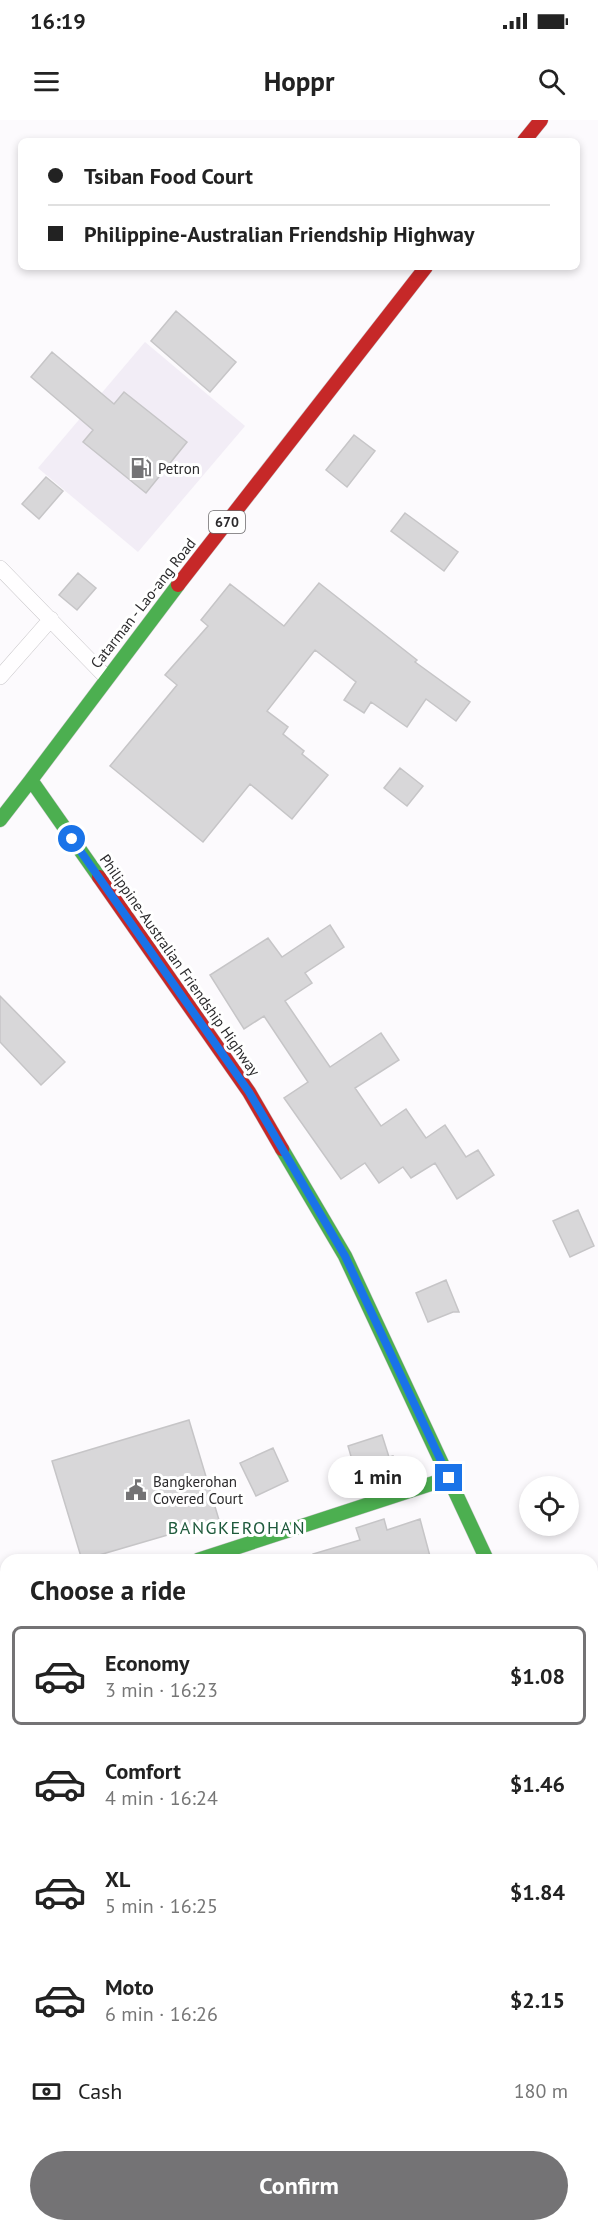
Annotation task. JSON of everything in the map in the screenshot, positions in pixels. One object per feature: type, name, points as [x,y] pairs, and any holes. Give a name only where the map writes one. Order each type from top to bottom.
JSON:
[{"type":"main road","points":[[526,138],[541,120]]},
{"type":"main road","name":"Catarman - Lao-ang Road","points":[[0,820],[106,677],[424,270]]},
{"type":"main road","name":"Philippine-Australian Friendship Highway","points":[[31,780],[249,1092],[345,1256],[484,1554]]},
{"type":"main road","points":[[216,1554],[449,1478]]},
{"type":"lane","points":[[0,568],[106,677]]},
{"type":"lane","points":[[0,676],[51,620]]},
{"type":"shaded area","points":[[145,342],[245,426],[138,552],[38,468]]},
{"type":"building","points":[[176,311],[236,362],[210,392],[151,341]]},
{"type":"building","name":"Petron","points":[[52,352],[114,404],[124,392],[187,442],[146,493],[83,442],[93,430],[31,377]]},
{"type":"building","points":[[354,435],[375,451],[347,487],[326,470]]},
{"type":"building","points":[[46,477],[63,491],[39,519],[22,504]]},
{"type":"building","points":[[405,513],[458,552],[444,571],[391,531]]},
{"type":"building","points":[[78,573],[96,588],[77,610],[59,595]]},
{"type":"building","points":[[319,583],[417,660],[415,662],[470,702],[456,721],[426,699],[407,727],[371,702],[364,713],[344,700],[356,682],[315,650],[267,711],[288,727],[283,734],[304,751],[302,754],[328,775],[292,819],[250,784],[203,842],[110,766],[177,685],[165,675],[208,626],[201,620],[230,584],[284,626]]},
{"type":"building","points":[[400,768],[423,786],[407,806],[384,788]]},
{"type":"building","points":[[330,925],[344,947],[305,973],[312,983],[285,1001],[330,1067],[381,1033],[399,1060],[355,1088],[381,1126],[406,1109],[426,1138],[445,1125],[466,1157],[478,1150],[494,1175],[457,1199],[435,1163],[411,1178],[403,1167],[379,1183],[365,1163],[341,1179],[284,1098],[308,1082],[264,1016],[244,1029],[210,975],[268,938],[282,957]]},
{"type":"building","points":[[0,996],[65,1062],[41,1085],[0,1042]]},
{"type":"building","points":[[578,1210],[594,1246],[570,1257],[553,1221]]},
{"type":"building","points":[[446,1280],[459,1312],[453,1312],[428,1322],[416,1293]]},
{"type":"building","name":"Bangkerohan Covered Court","points":[[189,1420],[219,1520],[103,1554],[80,1554],[52,1461]]},
{"type":"building","points":[[382,1435],[389,1457],[393,1456],[399,1475],[344,1492],[339,1475],[355,1470],[348,1446]]},
{"type":"building","points":[[273,1448],[288,1481],[256,1496],[240,1463]]},
{"type":"building","points":[[384,1519],[387,1530],[420,1519],[429,1554],[313,1554],[360,1540],[356,1528]]},
{"type":"traffic: fast","points":[[99,877],[31,780],[178,585]]},
{"type":"traffic: fast","points":[[0,820],[31,780]]},
{"type":"traffic: fast","points":[[282,1149],[345,1256],[484,1554]]},
{"type":"traffic: fast","points":[[216,1554],[449,1478]]},
{"type":"traffic: jam","points":[[526,138],[541,120]]},
{"type":"traffic: jam","points":[[178,585],[424,270]]},
{"type":"traffic: jam","points":[[99,877],[249,1092],[282,1149]]},
{"type":"place","name":"Petron","points":[[141,468]]},
{"type":"place","name":"Bangkerohan Covered Court","points":[[136,1490]]},
{"type":"district","name":"BANGKEROHAN","points":[[237,1527]]},
{"type":"route","points":[[72,839],[249,1092],[345,1256],[449,1478]]}]
